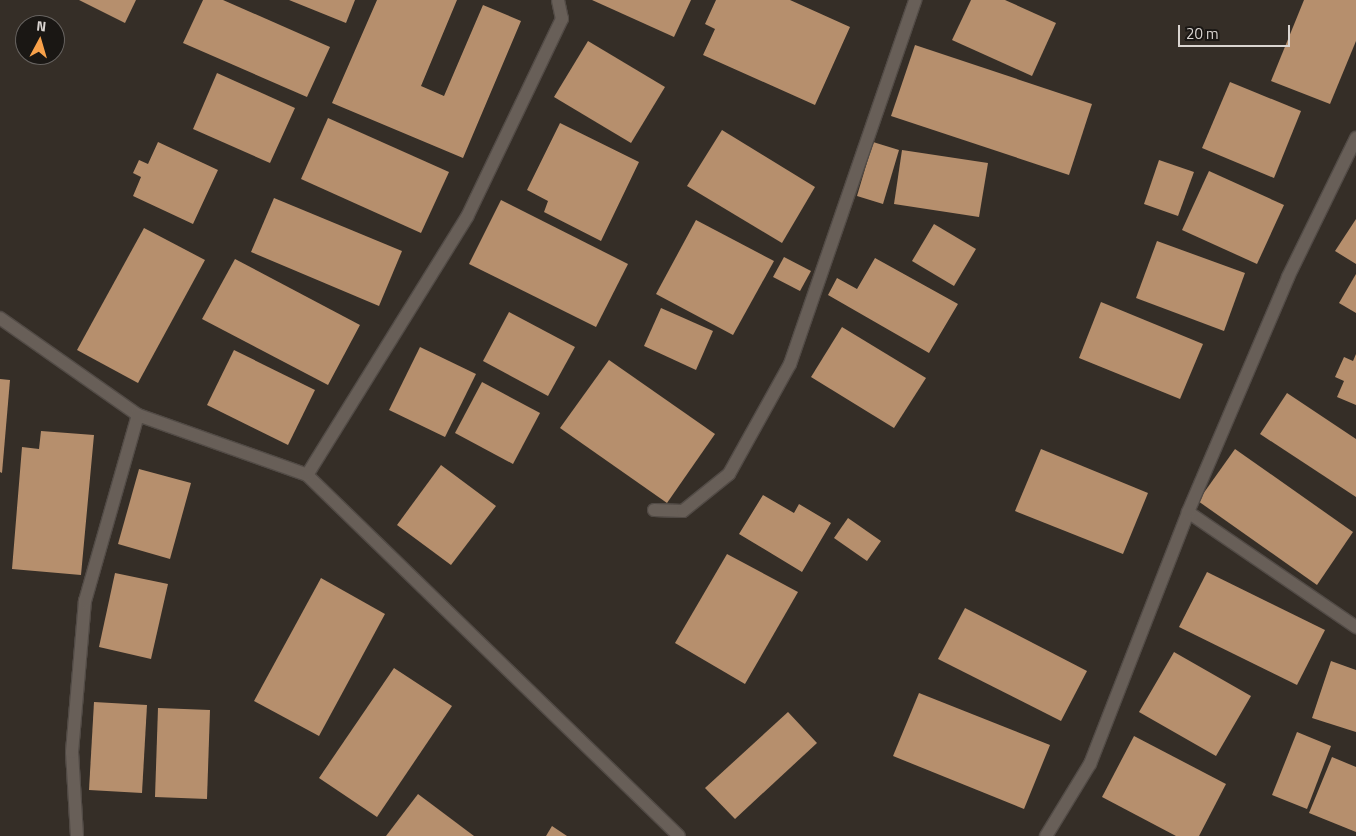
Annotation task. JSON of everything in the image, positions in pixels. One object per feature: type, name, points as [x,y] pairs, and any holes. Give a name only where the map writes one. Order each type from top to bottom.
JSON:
[{"type":"street","points":[[307,475],[467,217],[562,19],[558,0]]},
{"type":"street","points":[[654,510],[683,511],[729,474],[790,364],[915,0]]},
{"type":"street","points":[[1046,836],[1090,764],[1188,512],[1288,277],[1356,138]]},
{"type":"street","points":[[0,318],[138,415],[307,475],[679,836]]},
{"type":"street","points":[[77,836],[72,752],[84,601],[138,415]]},
{"type":"street","points":[[1188,512],[1356,627]]},
{"type":"building","points":[[79,0],[136,0],[125,23]]},
{"type":"building","points":[[203,0],[223,0],[330,47],[307,97],[183,43]]},
{"type":"building","points":[[289,0],[355,0],[346,23]]},
{"type":"building","points":[[377,0],[457,0],[421,86],[444,96],[483,5],[521,21],[463,158],[332,103]]},
{"type":"building","points":[[592,0],[691,0],[674,37]]},
{"type":"building","points":[[716,0],[790,0],[850,27],[815,105],[703,55],[715,29],[705,24]]},
{"type":"building","points":[[971,0],[1005,0],[1056,23],[1032,76],[952,40]]},
{"type":"building","points":[[1304,0],[1356,0],[1356,41],[1330,104],[1271,81]]},
{"type":"building","points":[[588,41],[665,87],[631,143],[554,97]]},
{"type":"building","points":[[915,45],[1092,104],[1069,175],[891,116]]},
{"type":"building","points":[[217,73],[295,108],[270,163],[193,129]]},
{"type":"building","points":[[1230,82],[1301,111],[1274,178],[1202,148]]},
{"type":"building","points":[[328,118],[449,172],[421,233],[301,179]]},
{"type":"building","points":[[560,123],[639,162],[601,241],[544,212],[548,201],[527,190]]},
{"type":"building","points":[[722,130],[815,187],[782,243],[687,186]]},
{"type":"building","points":[[158,142],[218,170],[193,224],[133,196],[141,177],[133,173],[139,160],[148,164]]},
{"type":"building","points":[[873,142],[899,150],[883,204],[857,196]]},
{"type":"building","points":[[902,150],[988,163],[979,217],[894,204]]},
{"type":"building","points":[[1159,160],[1194,172],[1178,216],[1144,204]]},
{"type":"building","points":[[1209,171],[1284,205],[1257,264],[1182,230]]},
{"type":"building","points":[[274,198],[402,251],[379,306],[251,252]]},
{"type":"building","points":[[501,200],[628,264],[596,327],[469,264]]},
{"type":"building","points":[[1356,219],[1356,264],[1335,251]]},
{"type":"building","points":[[696,220],[774,261],[733,335],[656,294]]},
{"type":"building","points":[[934,224],[976,249],[954,286],[912,261]]},
{"type":"building","points":[[144,228],[205,260],[138,383],[77,350]]},
{"type":"building","points":[[1157,241],[1245,273],[1224,331],[1136,298]]},
{"type":"building","points":[[784,257],[811,271],[800,291],[773,277]]},
{"type":"building","points":[[875,258],[958,304],[929,353],[828,295],[837,278],[857,289]]},
{"type":"building","points":[[235,259],[360,325],[328,385],[202,319]]},
{"type":"building","points":[[1356,274],[1356,313],[1339,303]]},
{"type":"building","points":[[1101,302],[1203,344],[1180,399],[1079,358]]},
{"type":"building","points":[[661,308],[713,331],[696,370],[644,346]]},
{"type":"building","points":[[509,312],[575,347],[548,396],[483,361]]},
{"type":"building","points":[[842,327],[926,378],[894,428],[811,377]]},
{"type":"building","points":[[420,347],[476,374],[445,437],[389,410]]},
{"type":"building","points":[[234,350],[315,390],[288,445],[207,405]]},
{"type":"building","points":[[1356,354],[1356,405],[1337,397],[1344,381],[1335,377],[1344,357],[1353,361]]},
{"type":"building","points":[[609,360],[715,434],[667,503],[560,428]]},
{"type":"building","points":[[0,379],[10,380],[2,473],[0,472]]},
{"type":"building","points":[[482,382],[540,413],[513,464],[455,433]]},
{"type":"building","points":[[1287,393],[1356,439],[1356,497],[1260,434]]},
{"type":"building","points":[[41,431],[94,435],[81,575],[12,569],[22,447],[39,449]]},
{"type":"building","points":[[1041,449],[1148,493],[1123,554],[1015,511]]},
{"type":"building","points":[[1235,449],[1353,532],[1317,585],[1198,501]]},
{"type":"building","points":[[441,465],[496,506],[451,565],[397,525]]},
{"type":"building","points":[[139,469],[191,483],[170,559],[118,544]]},
{"type":"building","points":[[763,495],[794,513],[799,504],[831,523],[802,572],[739,534]]},
{"type":"building","points":[[848,518],[881,541],[867,561],[834,538]]},
{"type":"building","points":[[727,554],[798,592],[745,684],[675,643]]},
{"type":"building","points":[[1207,572],[1325,630],[1297,685],[1179,627]]},
{"type":"building","points":[[115,573],[168,584],[151,659],[99,647]]},
{"type":"building","points":[[321,578],[385,614],[319,736],[254,701]]},
{"type":"building","points":[[965,608],[1087,671],[1061,721],[938,659]]},
{"type":"building","points":[[1174,652],[1251,696],[1216,756],[1139,712]]},
{"type":"building","points":[[1331,661],[1356,670],[1356,732],[1312,718]]},
{"type":"building","points":[[394,668],[452,706],[377,817],[319,778]]},
{"type":"building","points":[[919,693],[1050,745],[1024,809],[893,756]]},
{"type":"building","points":[[94,702],[147,705],[142,793],[89,790]]},
{"type":"building","points":[[158,708],[210,710],[207,799],[155,797]]},
{"type":"building","points":[[788,712],[817,743],[735,819],[705,788]]},
{"type":"building","points":[[1297,732],[1331,746],[1307,809],[1272,795]]},
{"type":"building","points":[[1134,736],[1226,784],[1199,836],[1176,836],[1102,797]]},
{"type":"building","points":[[1332,757],[1356,767],[1356,832],[1309,813]]},
{"type":"building","points":[[418,794],[474,836],[386,836]]},
{"type":"building","points":[[552,826],[567,836],[546,836]]}]
